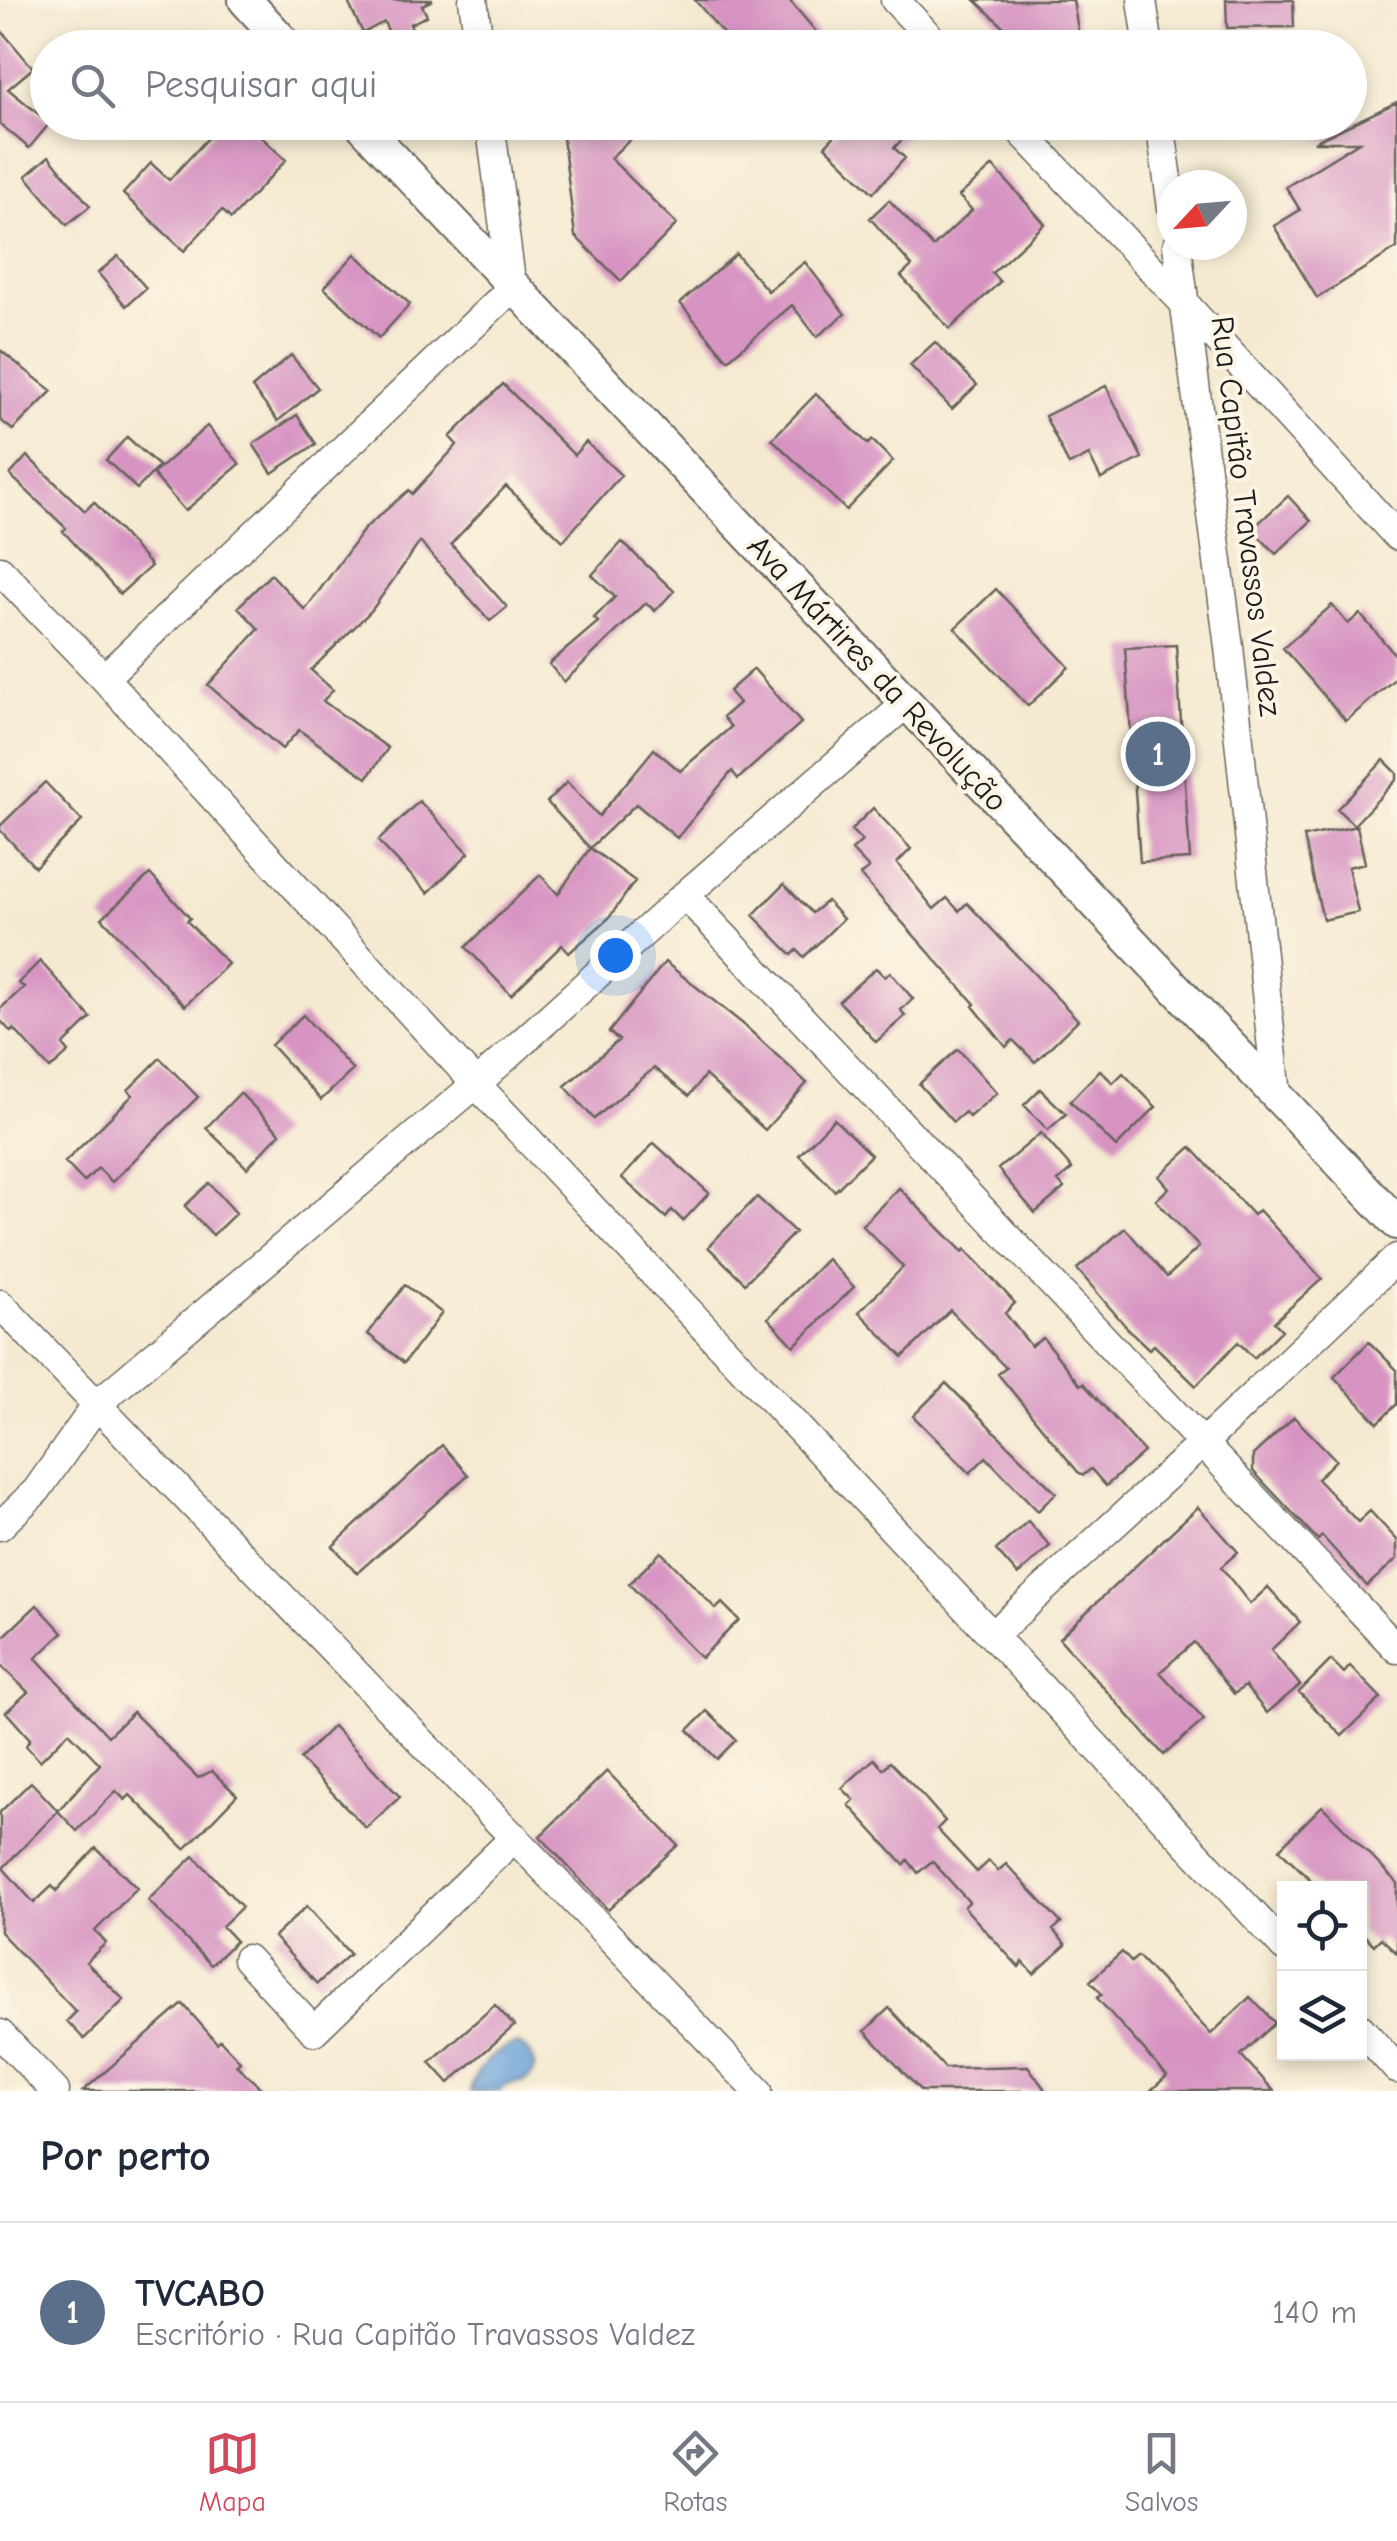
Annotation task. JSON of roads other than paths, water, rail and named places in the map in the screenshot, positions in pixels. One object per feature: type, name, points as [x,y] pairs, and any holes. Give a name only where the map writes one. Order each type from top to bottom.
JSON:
[{"type":"street","points":[[245,0],[272,30]]},
{"type":"street","points":[[473,0],[477,30]]},
{"type":"street","points":[[895,0],[923,30]]},
{"type":"street","points":[[1142,0],[1146,30]]},
{"type":"street","name":"Ava Mártires da Revolução","points":[[376,140],[1397,1223]]},
{"type":"street","points":[[104,678],[512,288],[492,140]]},
{"type":"street","points":[[1029,140],[1186,304],[1397,536]]},
{"type":"street","points":[[1163,140],[1167,170]]},
{"type":"street","name":"Rua Capitão Travassos Valdez","points":[[1179,260],[1230,646],[1277,1095]]},
{"type":"street","points":[[0,570],[1277,1939]]},
{"type":"street","points":[[0,1526],[37,1490],[97,1404],[476,1084],[685,895],[907,703]]},
{"type":"street","points":[[685,895],[1397,1649]]},
{"type":"street","points":[[994,1634],[1397,1258]]},
{"type":"street","points":[[0,1304],[758,2091]]},
{"type":"street","points":[[248,1959],[314,2030],[515,1837]]},
{"type":"street","points":[[0,2034],[55,2091]]},
{"type":"street","points":[[1367,2036],[1397,2068]]},
{"type":"water","points":[[518,2044],[532,2059],[534,2069],[529,2078],[500,2091],[470,2091],[487,2061]]},
{"type":"place","name":"TVCABO","points":[[1158,754]]}]
